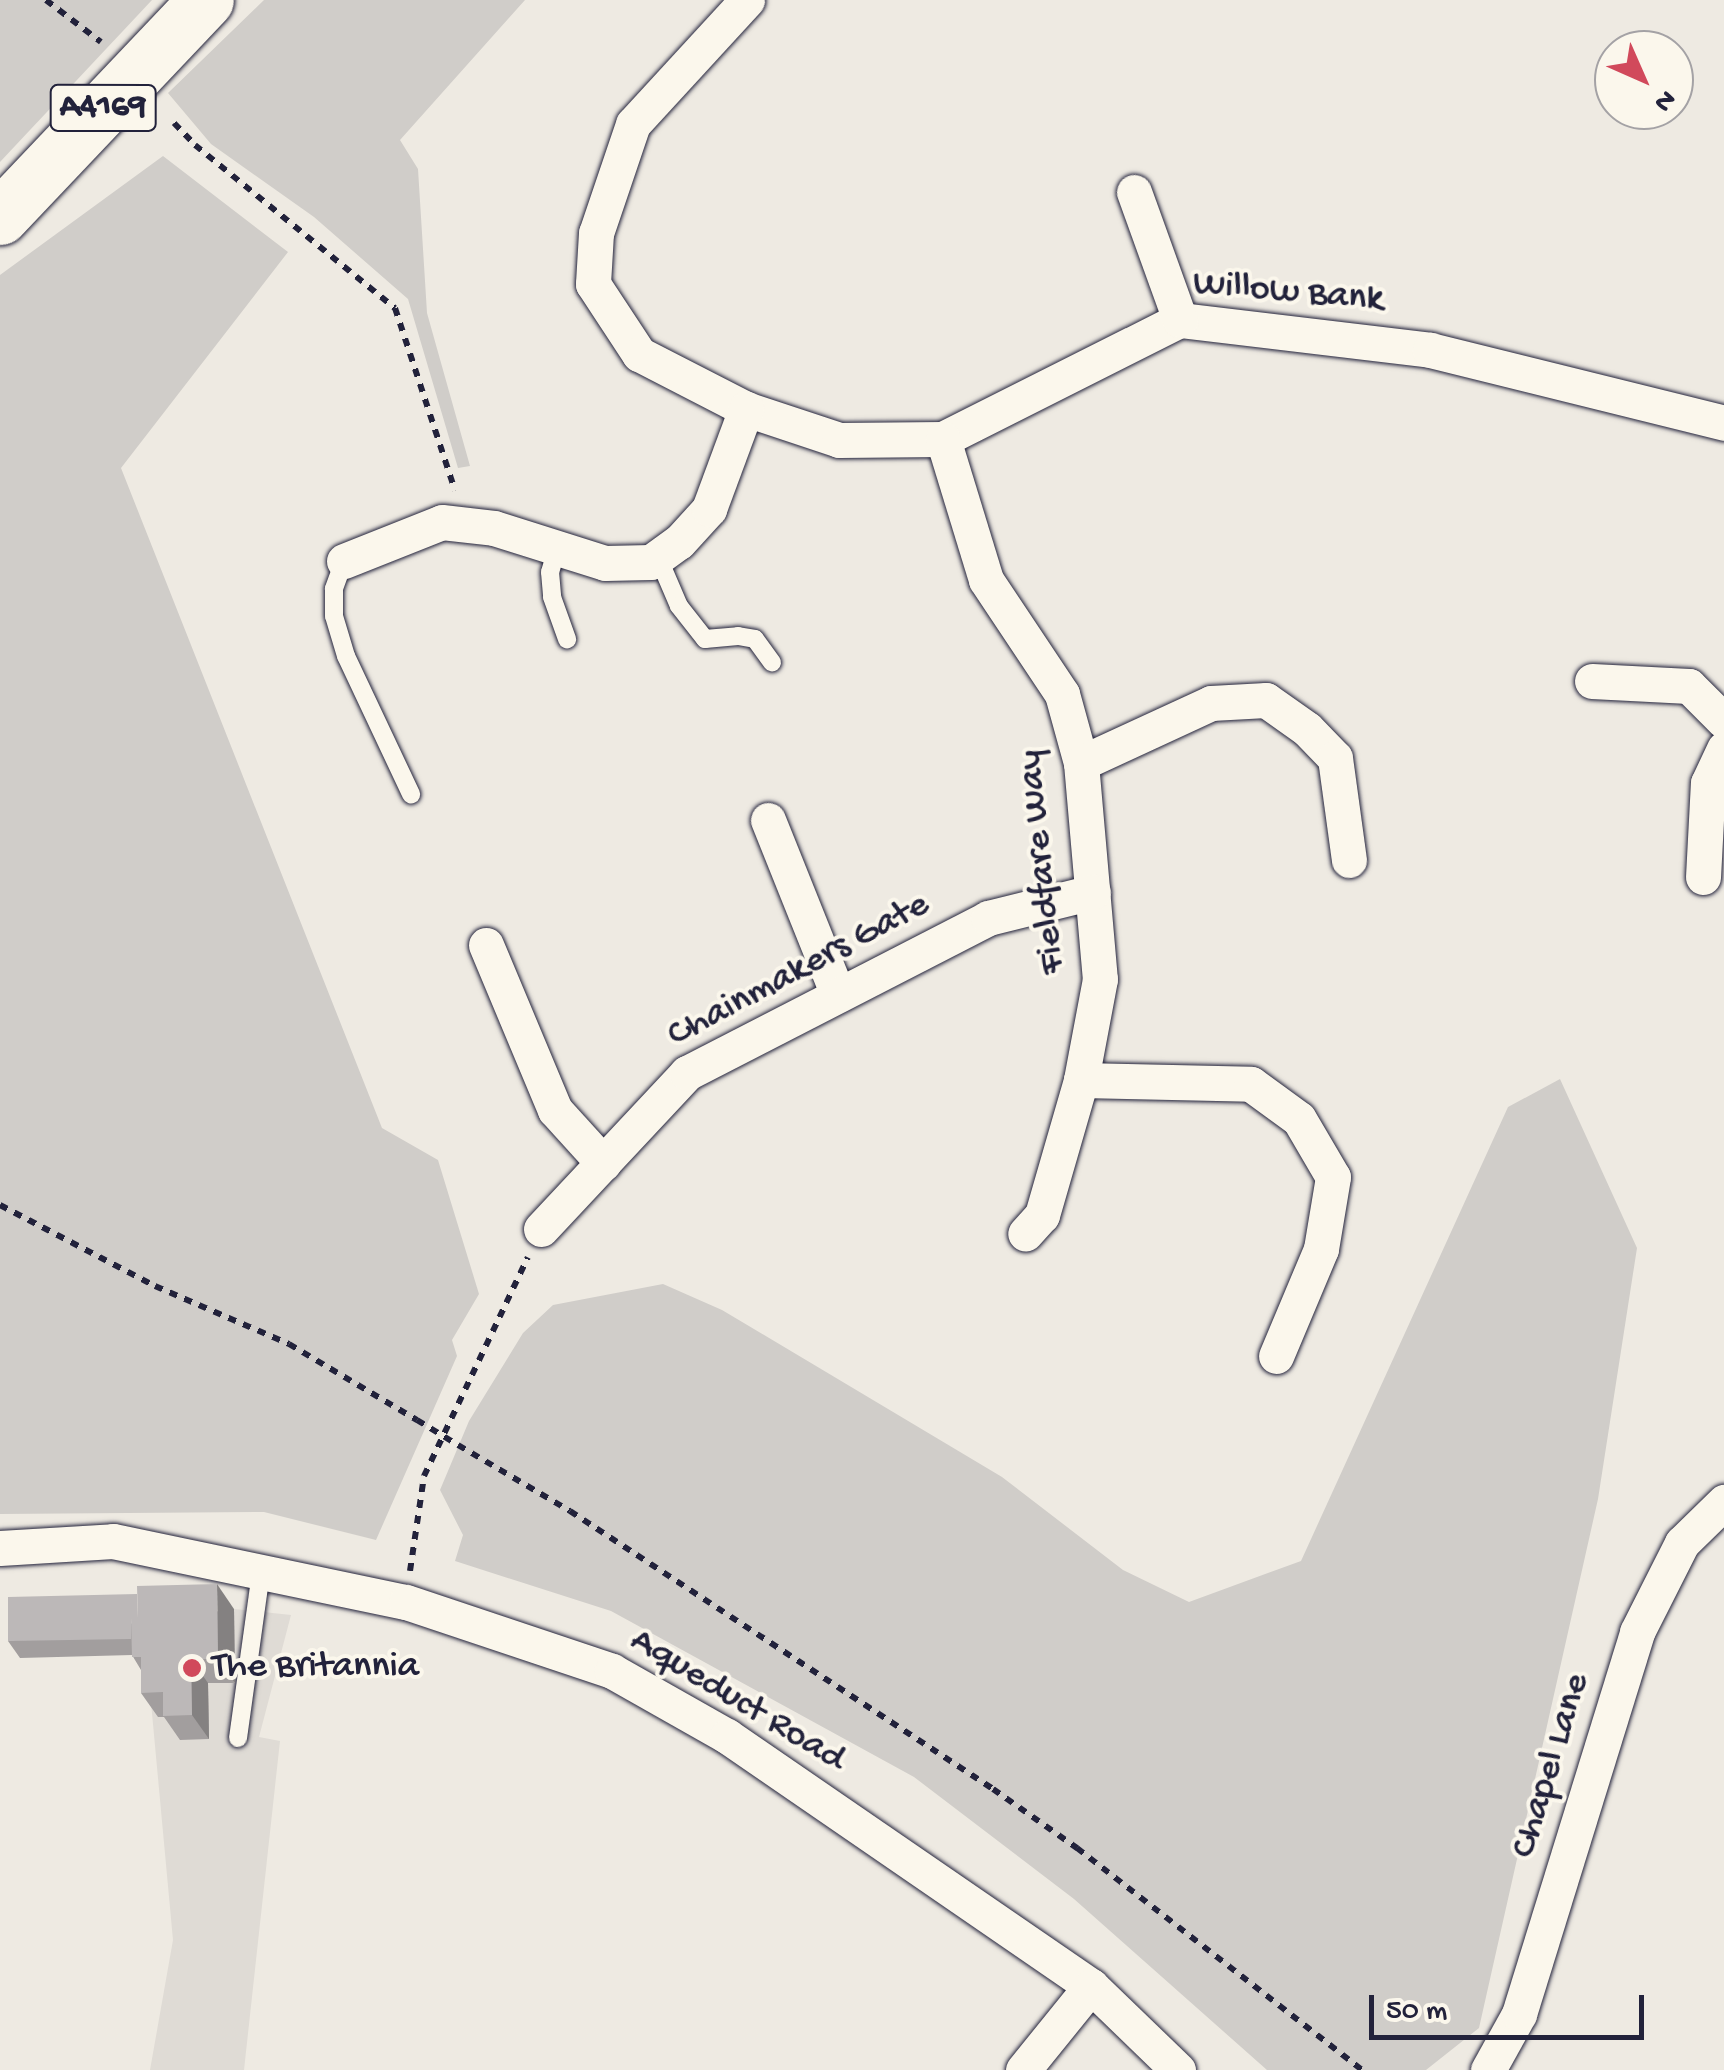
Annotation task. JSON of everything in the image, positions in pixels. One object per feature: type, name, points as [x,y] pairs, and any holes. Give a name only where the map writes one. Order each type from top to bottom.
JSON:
[{"type":"main road","name":"A4169","points":[[0,217],[206,0]]},
{"type":"street","name":"Willow Bank","points":[[747,0],[633,124],[596,233],[593,284],[639,354],[746,410],[839,440],[944,438],[1180,320],[1430,350],[1724,423]]},
{"type":"street","points":[[1134,192],[1180,320]]},
{"type":"street","points":[[344,561],[442,522],[494,528],[605,562],[650,562],[709,509],[746,410]]},
{"type":"street","name":"Fieldfare Way","points":[[944,438],[986,580],[1062,694],[1081,763],[1100,979],[1082,1080],[1042,1215],[1025,1234]]},
{"type":"street","points":[[1592,681],[1688,686],[1724,722]]},
{"type":"street","points":[[1081,763],[1210,703],[1266,700],[1307,729],[1335,758],[1349,860]]},
{"type":"street","points":[[1703,877],[1708,782],[1724,748]]},
{"type":"street","points":[[768,820],[838,995]]},
{"type":"street","name":"Chainmakers Gate","points":[[542,1229],[686,1073],[988,918],[1092,892]]},
{"type":"street","points":[[486,945],[555,1110],[603,1162]]},
{"type":"street","points":[[1082,1080],[1251,1084],[1299,1119],[1333,1177],[1321,1249],[1276,1356]]},
{"type":"street","name":"Chapel Lane","points":[[1488,2070],[1519,2014],[1636,1632],[1682,1543],[1724,1502]]},
{"type":"street","name":"Aqueduct Road","points":[[0,1548],[113,1541],[406,1602],[612,1671],[728,1736],[1091,1986],[1178,2070]]},
{"type":"street","points":[[1023,2070],[1091,1986]]},
{"type":"lane","points":[[557,548],[550,572],[552,597],[567,639]]},
{"type":"lane","points":[[658,557],[679,606],[705,639],[738,636],[755,640],[772,662]]},
{"type":"lane","points":[[344,561],[334,589],[338,630],[346,656],[410,794]]},
{"type":"lane","points":[[238,1738],[261,1572]]},
{"type":"path","points":[[46,0],[101,42]]},
{"type":"path","points":[[174,123],[195,145],[395,308],[466,525]]},
{"type":"path","points":[[0,1205],[155,1286],[288,1344],[586,1522],[1077,1848],[1362,2070]]},
{"type":"path","points":[[406,1602],[424,1476],[542,1229]]},
{"type":"shaded area","points":[[0,0],[152,0],[0,162]]},
{"type":"shaded area","points":[[264,0],[525,0],[400,140],[418,169],[427,313],[470,466],[458,468],[408,299],[314,217],[211,144],[168,93]]},
{"type":"shaded area","points":[[163,156],[288,252],[121,468],[382,1128],[438,1160],[479,1294],[452,1340],[457,1356],[376,1540],[264,1512],[0,1514],[0,275]]},
{"type":"shaded area","points":[[1560,1079],[1637,1248],[1598,1499],[1479,2028],[1426,2070],[1267,2070],[1074,1899],[914,1777],[611,1611],[455,1561],[463,1535],[440,1490],[469,1421],[523,1333],[553,1305],[663,1284],[722,1310],[1002,1477],[1123,1570],[1189,1602],[1301,1561],[1508,1107]]},
{"type":"shaded area","points":[[234,1609],[291,1615],[259,1737],[280,1741],[244,2070],[150,2070],[173,1940],[149,1681]]},
{"type":"building","name":"The Britannia","points":[[217,1584],[218,1659],[191,1659],[192,1715],[163,1716],[163,1692],[141,1693],[141,1657],[132,1657],[131,1618],[138,1618],[137,1586]]},
{"type":"building","points":[[137,1594],[138,1618],[131,1618],[131,1639],[8,1641],[8,1597]]},
{"type":"place","name":"The Britannia","points":[[192,1668]]}]
